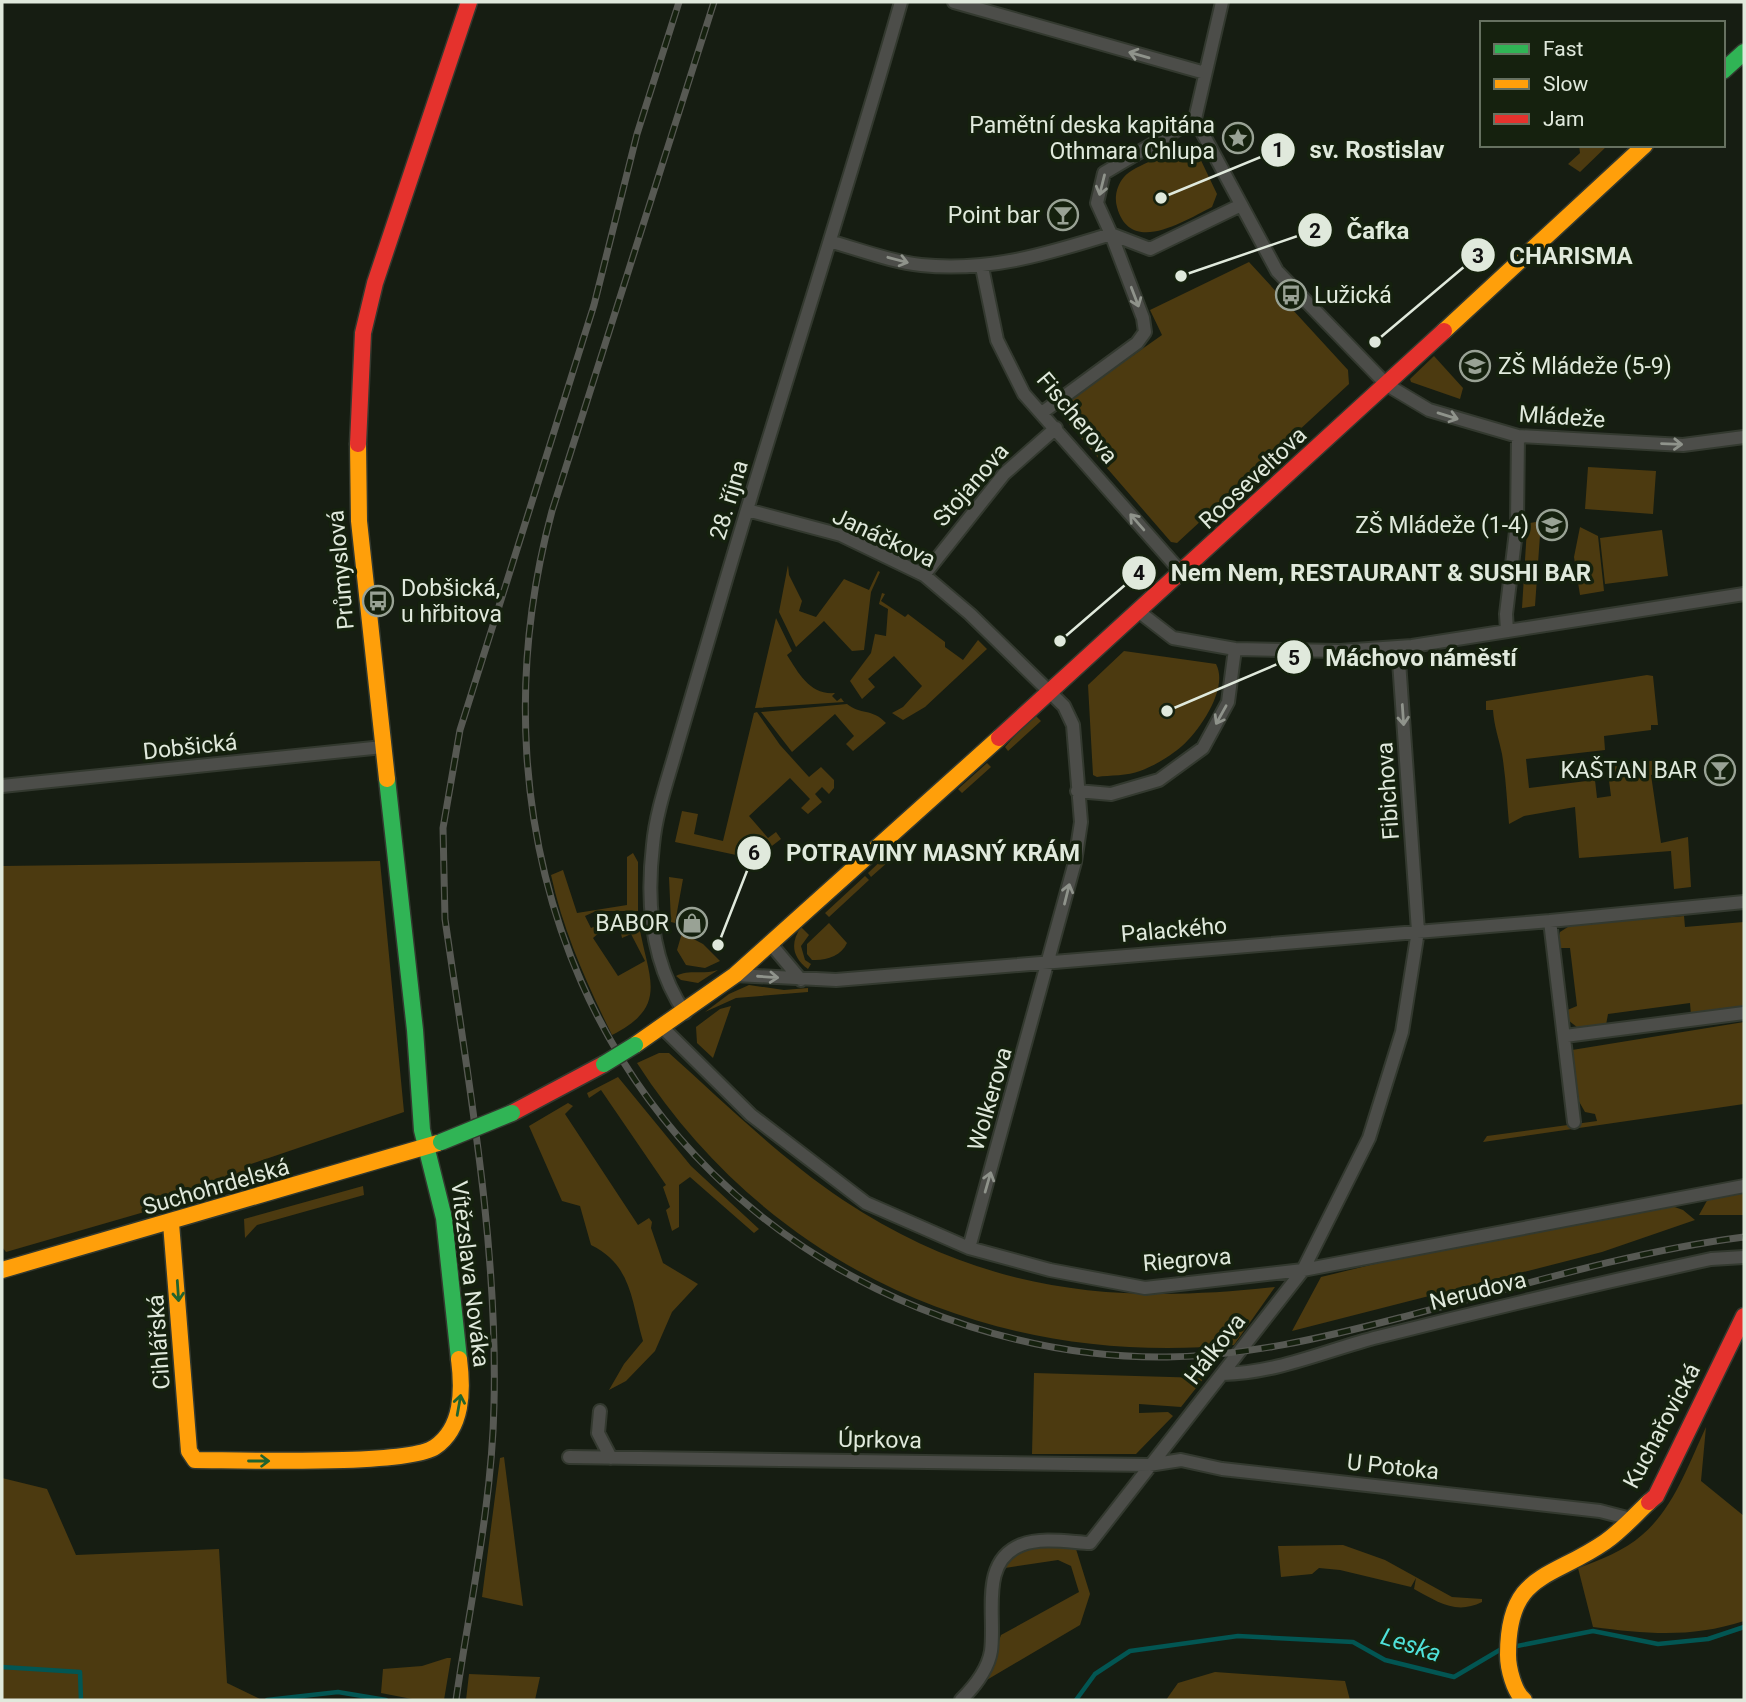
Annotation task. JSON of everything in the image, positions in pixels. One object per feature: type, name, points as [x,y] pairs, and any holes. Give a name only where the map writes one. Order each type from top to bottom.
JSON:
[{"type":"street","name":"Průmyslová","points":[[434,1145],[383,747],[359,521],[360,364],[374,283],[468,2]]},
{"type":"street","name":"28. října","points":[[685,1013],[664,979],[656,947],[650,879],[653,842],[663,797],[747,510],[832,242],[901,2]]},
{"type":"street","points":[[954,2],[1205,73]]},
{"type":"street","points":[[1222,2],[1195,119],[1278,271],[1387,385]]},
{"type":"street","points":[[1725,69],[1744,51]]},
{"type":"street","points":[[1043,412],[1137,343],[1145,331],[1143,318],[1097,203],[1104,173],[1195,119]]},
{"type":"street","name":"Rooseveltova","points":[[512,1113],[604,1065],[685,1013],[736,975],[1182,573],[1642,147]]},
{"type":"street","points":[[832,242],[919,265],[982,267],[1030,260],[1111,234],[1150,249],[1241,205]]},
{"type":"street","name":"Fischerova","points":[[982,267],[997,340],[1024,394],[1043,412],[1182,573]]},
{"type":"street","name":"Mládeže","points":[[1387,385],[1429,410],[1518,436],[1683,445],[1744,437]]},
{"type":"street","name":"Stojanova","points":[[924,575],[1004,474],[1056,428]]},
{"type":"street","points":[[1507,631],[1506,614],[1517,523],[1518,436]]},
{"type":"street","name":"Janáčkova","points":[[747,510],[841,536],[924,575],[970,614],[1070,715],[1077,791]]},
{"type":"street","points":[[1138,611],[1172,638],[1235,649],[1307,652],[1398,648],[1744,594]]},
{"type":"street","name":"Fibichova","points":[[1398,648],[1418,931]]},
{"type":"street","points":[[1077,791],[1111,794],[1159,780],[1203,748],[1228,702],[1235,649]]},
{"type":"street","name":"Dobšická","points":[[2,786],[383,747]]},
{"type":"street","name":"Wolkerova","points":[[969,1248],[1050,961],[1075,862],[1081,822],[1077,791]]},
{"type":"street","name":"Palackého","points":[[736,975],[836,980],[1550,921],[1744,902]]},
{"type":"street","points":[[1550,921],[1574,1122]]},
{"type":"street","name":"Hálkova","points":[[961,1700],[981,1676],[991,1653],[995,1567],[1004,1555],[1022,1544],[1054,1541],[1090,1543],[1303,1270],[1369,1138],[1402,1032],[1418,931]]},
{"type":"street","points":[[770,943],[801,980]]},
{"type":"street","points":[[1565,1036],[1744,1013]]},
{"type":"street","name":"Riegrova","points":[[663,1028],[751,1115],[866,1203],[969,1248],[1050,1270],[1145,1288],[1303,1270],[1744,1186]]},
{"type":"street","name":"Suchohrdelská","points":[[2,1270],[434,1145],[512,1113]]},
{"type":"street","name":"Vítězslava Nováka","points":[[192,1458],[198,1461],[414,1455],[440,1444],[455,1423],[461,1391],[457,1317],[434,1145]]},
{"type":"street","name":"Cihlářská","points":[[171,1223],[192,1458]]},
{"type":"street","name":"Nerudova","points":[[1223,1374],[1254,1373],[1361,1341],[1469,1314],[1711,1259],[1744,1257]]},
{"type":"street","name":"Kuchařovická","points":[[1524,1700],[1519,1696],[1508,1664],[1508,1633],[1517,1602],[1539,1577],[1605,1542],[1656,1496],[1744,1316]]},
{"type":"street","points":[[600,1410],[598,1433],[611,1458]]},
{"type":"street","name":"Úprkova","points":[[569,1457],[1149,1465]]},
{"type":"street","name":"U Potoka","points":[[1149,1465],[1181,1460],[1222,1469],[1600,1511],[1631,1519]]},
{"type":"shaded area","points":[[1188,146],[1197,152],[1217,194],[1212,207],[1159,231],[1133,230],[1124,222],[1116,203],[1118,187],[1122,180],[1136,168]]},
{"type":"shaded area","points":[[1579,147],[1606,147],[1580,172],[1568,164],[1580,153]]},
{"type":"shaded area","points":[[1249,262],[1348,370],[1349,384],[1177,543],[1171,542],[1061,415],[1064,404],[1162,335],[1150,310]]},
{"type":"shaded area","points":[[1434,356],[1463,388],[1460,399],[1411,382],[1410,379]]},
{"type":"shaded area","points":[[1588,467],[1656,471],[1653,514],[1585,509]]},
{"type":"shaded area","points":[[1541,521],[1535,606],[1522,608],[1527,528],[1530,523]]},
{"type":"shaded area","points":[[1580,527],[1598,536],[1604,591],[1580,595],[1574,557]]},
{"type":"shaded area","points":[[1662,530],[1668,576],[1605,584],[1600,538]]},
{"type":"shaded area","points":[[788,565],[789,575],[802,601],[799,611],[816,617],[844,579],[869,590],[878,571],[880,572],[871,592],[864,650],[852,651],[824,621],[796,647],[779,612]]},
{"type":"shaded area","points":[[882,593],[885,594],[881,601],[905,617],[908,614],[945,642],[945,647],[963,660],[978,640],[987,649],[925,707],[903,720],[892,713],[903,707],[922,686],[894,656],[868,679],[875,687],[862,699],[850,681],[871,653],[875,634],[886,636],[888,609],[879,604]]},
{"type":"shaded area","points":[[776,618],[792,651],[787,655],[801,676],[812,687],[826,693],[835,693],[832,696],[837,701],[841,698],[844,702],[755,708]]},
{"type":"shaded area","points":[[1124,651],[1216,664],[1219,685],[1204,719],[1178,749],[1140,771],[1097,777],[1093,775],[1088,685]]},
{"type":"shaded area","points":[[1653,676],[1658,725],[1651,725],[1651,730],[1604,736],[1605,750],[1526,759],[1529,788],[1595,780],[1597,798],[1611,796],[1607,765],[1661,760],[1663,773],[1651,775],[1661,843],[1688,837],[1691,887],[1674,889],[1671,851],[1579,858],[1575,807],[1524,816],[1509,824],[1502,754],[1493,710],[1486,710],[1486,701]]},
{"type":"shaded area","points":[[847,704],[876,715],[886,723],[853,751],[846,744],[854,736],[835,714],[792,752],[761,712]]},
{"type":"shaded area","points":[[757,712],[780,745],[809,777],[821,767],[834,780],[834,788],[829,794],[822,787],[815,794],[822,802],[808,814],[801,808],[810,799],[790,778],[749,816],[768,838],[776,832],[781,839],[755,859],[675,842],[682,811],[698,814],[694,834],[723,841],[754,713]]},
{"type":"shaded area","points":[[1034,714],[1041,721],[1008,751],[1005,747]]},
{"type":"shaded area","points":[[987,763],[991,767],[962,793],[958,789]]},
{"type":"shaded area","points":[[902,841],[906,846],[871,877],[868,873]]},
{"type":"shaded area","points":[[633,853],[638,862],[638,911],[596,911],[585,916],[591,928],[600,924],[608,925],[593,938],[618,976],[645,961],[631,934],[622,938],[621,933],[625,926],[639,925],[651,989],[642,1013],[612,1035],[577,957],[551,875],[563,870],[577,913],[627,905],[627,857]]},
{"type":"shaded area","points":[[380,861],[404,1112],[251,1164],[255,1180],[6,1252],[2,1247],[2,866]]},
{"type":"shaded area","points":[[865,876],[869,880],[829,917],[825,913]]},
{"type":"shaded area","points":[[669,877],[683,879],[675,923],[671,922]]},
{"type":"shaded area","points":[[1684,916],[1685,927],[1744,922],[1744,1009],[1691,1015],[1690,1003],[1608,1014],[1606,1025],[1578,1028],[1568,1020],[1565,1011],[1577,1006],[1570,948],[1560,948],[1557,943],[1560,932],[1571,925]]},
{"type":"shaded area","points":[[829,923],[847,943],[832,957],[812,960],[807,954],[807,944]]},
{"type":"shaded area","points":[[801,927],[809,935],[801,946],[805,960],[811,964],[808,969],[794,950],[795,939]]},
{"type":"shaded area","points":[[682,933],[703,944],[720,961],[705,968],[686,965],[677,950]]},
{"type":"shaded area","points":[[718,970],[698,983],[681,980],[676,976],[686,973]]},
{"type":"shaded area","points":[[749,985],[784,990],[808,988],[808,992],[736,998],[705,1012],[729,994]]},
{"type":"shaded area","points":[[731,1006],[713,1058],[697,1043],[696,1027],[720,1009]]},
{"type":"shaded area","points":[[1744,1022],[1744,1104],[1483,1142],[1487,1136],[1597,1121],[1595,1114],[1585,1112],[1577,1098],[1572,1050]]},
{"type":"shaded area","points":[[659,1053],[669,1053],[753,1130],[820,1184],[895,1231],[946,1255],[998,1273],[1051,1285],[1104,1292],[1159,1294],[1275,1287],[1234,1345],[1145,1348],[1058,1339],[974,1320],[895,1290],[821,1249],[752,1197],[691,1135],[637,1063]]},
{"type":"shaded area","points":[[618,1077],[691,1166],[759,1229],[754,1233],[690,1177],[679,1185],[679,1227],[672,1231],[666,1210],[670,1207],[663,1187],[666,1185],[601,1090],[589,1098],[587,1093]]},
{"type":"shaded area","points":[[568,1103],[573,1106],[565,1114],[638,1225],[649,1218],[652,1222],[651,1228],[663,1263],[698,1284],[672,1312],[655,1351],[626,1381],[609,1390],[624,1364],[643,1341],[632,1298],[615,1263],[591,1245],[580,1206],[562,1201],[529,1126]]},
{"type":"shaded area","points":[[363,1186],[364,1195],[257,1225],[245,1238],[244,1219]]},
{"type":"shaded area","points":[[1744,1190],[1744,1215],[1699,1215],[1709,1197]]},
{"type":"shaded area","points":[[1669,1205],[1683,1210],[1695,1220],[1602,1252],[1292,1331],[1321,1277],[1395,1259]]},
{"type":"shaded area","points":[[1034,1373],[1204,1378],[1181,1407],[1139,1404],[1139,1413],[1168,1412],[1173,1416],[1136,1454],[1032,1454]]},
{"type":"shaded area","points":[[1706,1427],[1701,1481],[1744,1516],[1744,1621],[1706,1630],[1669,1633],[1593,1627],[1578,1568],[1628,1546],[1653,1524],[1680,1484]]},
{"type":"shaded area","points":[[504,1457],[523,1606],[482,1597],[500,1458]]},
{"type":"shaded area","points":[[2,1478],[47,1489],[76,1555],[219,1549],[227,1683],[262,1700],[2,1700]]},
{"type":"shaded area","points":[[1038,1545],[1076,1549],[1090,1594],[1080,1625],[985,1681],[1001,1635],[1079,1592],[1071,1566],[1058,1560],[1005,1568],[1005,1561],[1018,1550]]},
{"type":"shaded area","points":[[1343,1545],[1385,1560],[1452,1597],[1482,1599],[1482,1602],[1464,1607],[1447,1605],[1414,1589],[1416,1578],[1411,1587],[1340,1570],[1319,1568],[1312,1574],[1281,1577],[1278,1546]]},
{"type":"shaded area","points":[[451,1658],[444,1700],[417,1700],[381,1693],[383,1669],[422,1666]]},
{"type":"shaded area","points":[[1215,1672],[1345,1681],[1350,1700],[1166,1700],[1178,1683]]},
{"type":"shaded area","points":[[469,1674],[540,1677],[535,1700],[466,1700]]},
{"type":"waterway","name":"Leska","points":[[1512,1647],[1593,1631],[1658,1644],[1708,1639],[1744,1627]]},
{"type":"waterway","name":"Leska","points":[[1076,1700],[1095,1674],[1130,1651],[1238,1636],[1353,1642],[1385,1660],[1454,1677],[1503,1648]]},
{"type":"waterway","name":"Leska","points":[[2,1667],[80,1672],[81,1700]]},
{"type":"waterway","name":"Leska","points":[[267,1700],[338,1692],[386,1700]]},
{"type":"railway","points":[[456,1700],[489,1479],[494,1405],[494,1344],[480,1161],[445,919],[443,828],[460,730],[594,305],[637,134],[679,2]]},
{"type":"railway","points":[[714,2],[552,511],[529,633],[527,754],[544,872],[581,982],[638,1084],[713,1174],[807,1249],[919,1308],[979,1329],[1041,1345],[1135,1356],[1197,1356],[1284,1345],[1613,1261],[1744,1237]]},
{"type":"traffic: fast","points":[[1725,69],[1744,52]]},
{"type":"traffic: fast","points":[[387,779],[415,1030],[422,1130],[444,1218],[459,1359]]},
{"type":"traffic: fast","points":[[604,1064],[635,1045]]},
{"type":"traffic: fast","points":[[441,1142],[512,1113]]},
{"type":"traffic: slow","points":[[1444,331],[1643,147]]},
{"type":"traffic: slow","points":[[358,444],[359,521],[387,779]]},
{"type":"traffic: slow","points":[[635,1045],[735,975],[999,738]]},
{"type":"traffic: slow","points":[[2,1270],[438,1143]]},
{"type":"traffic: slow","points":[[171,1223],[189,1451],[195,1460],[358,1459],[419,1453],[435,1447],[451,1430],[456,1419],[461,1395],[459,1359]]},
{"type":"traffic: slow","points":[[1524,1700],[1512,1679],[1508,1655],[1515,1608],[1524,1593],[1550,1573],[1605,1542],[1649,1502]]},
{"type":"traffic: jam","points":[[358,444],[363,333],[375,283],[469,2]]},
{"type":"traffic: jam","points":[[999,738],[1444,331]]},
{"type":"traffic: jam","points":[[512,1113],[604,1064]]},
{"type":"traffic: jam","points":[[1649,1502],[1656,1496],[1744,1316]]},
{"type":"place","name":"Pamětní deska kapitána Othmara Chlupa","points":[[1238,138]]},
{"type":"place","name":"sv. Rostislav","points":[[1161,198]]},
{"type":"place","name":"Point bar","points":[[1063,215]]},
{"type":"place","name":"Čafka","points":[[1181,276]]},
{"type":"place","name":"Lužická","points":[[1291,295]]},
{"type":"place","name":"CHARISMA","points":[[1375,342]]},
{"type":"place","name":"ZŠ Mládeže (5-9)","points":[[1475,366]]},
{"type":"place","name":"ZŠ Mládeže (1-4)","points":[[1552,525]]},
{"type":"place","name":"Dobšická, u hřbitova","points":[[378,601]]},
{"type":"place","name":"Nem Nem, RESTAURANT & SUSHI BAR","points":[[1060,641]]},
{"type":"place","name":"Máchovo náměstí","points":[[1167,711]]},
{"type":"place","name":"KAŠTAN BAR","points":[[1720,770]]},
{"type":"place","name":"BABOR","points":[[692,923]]},
{"type":"place","name":"POTRAVINY MASNÝ KRÁM","points":[[718,945]]}]
